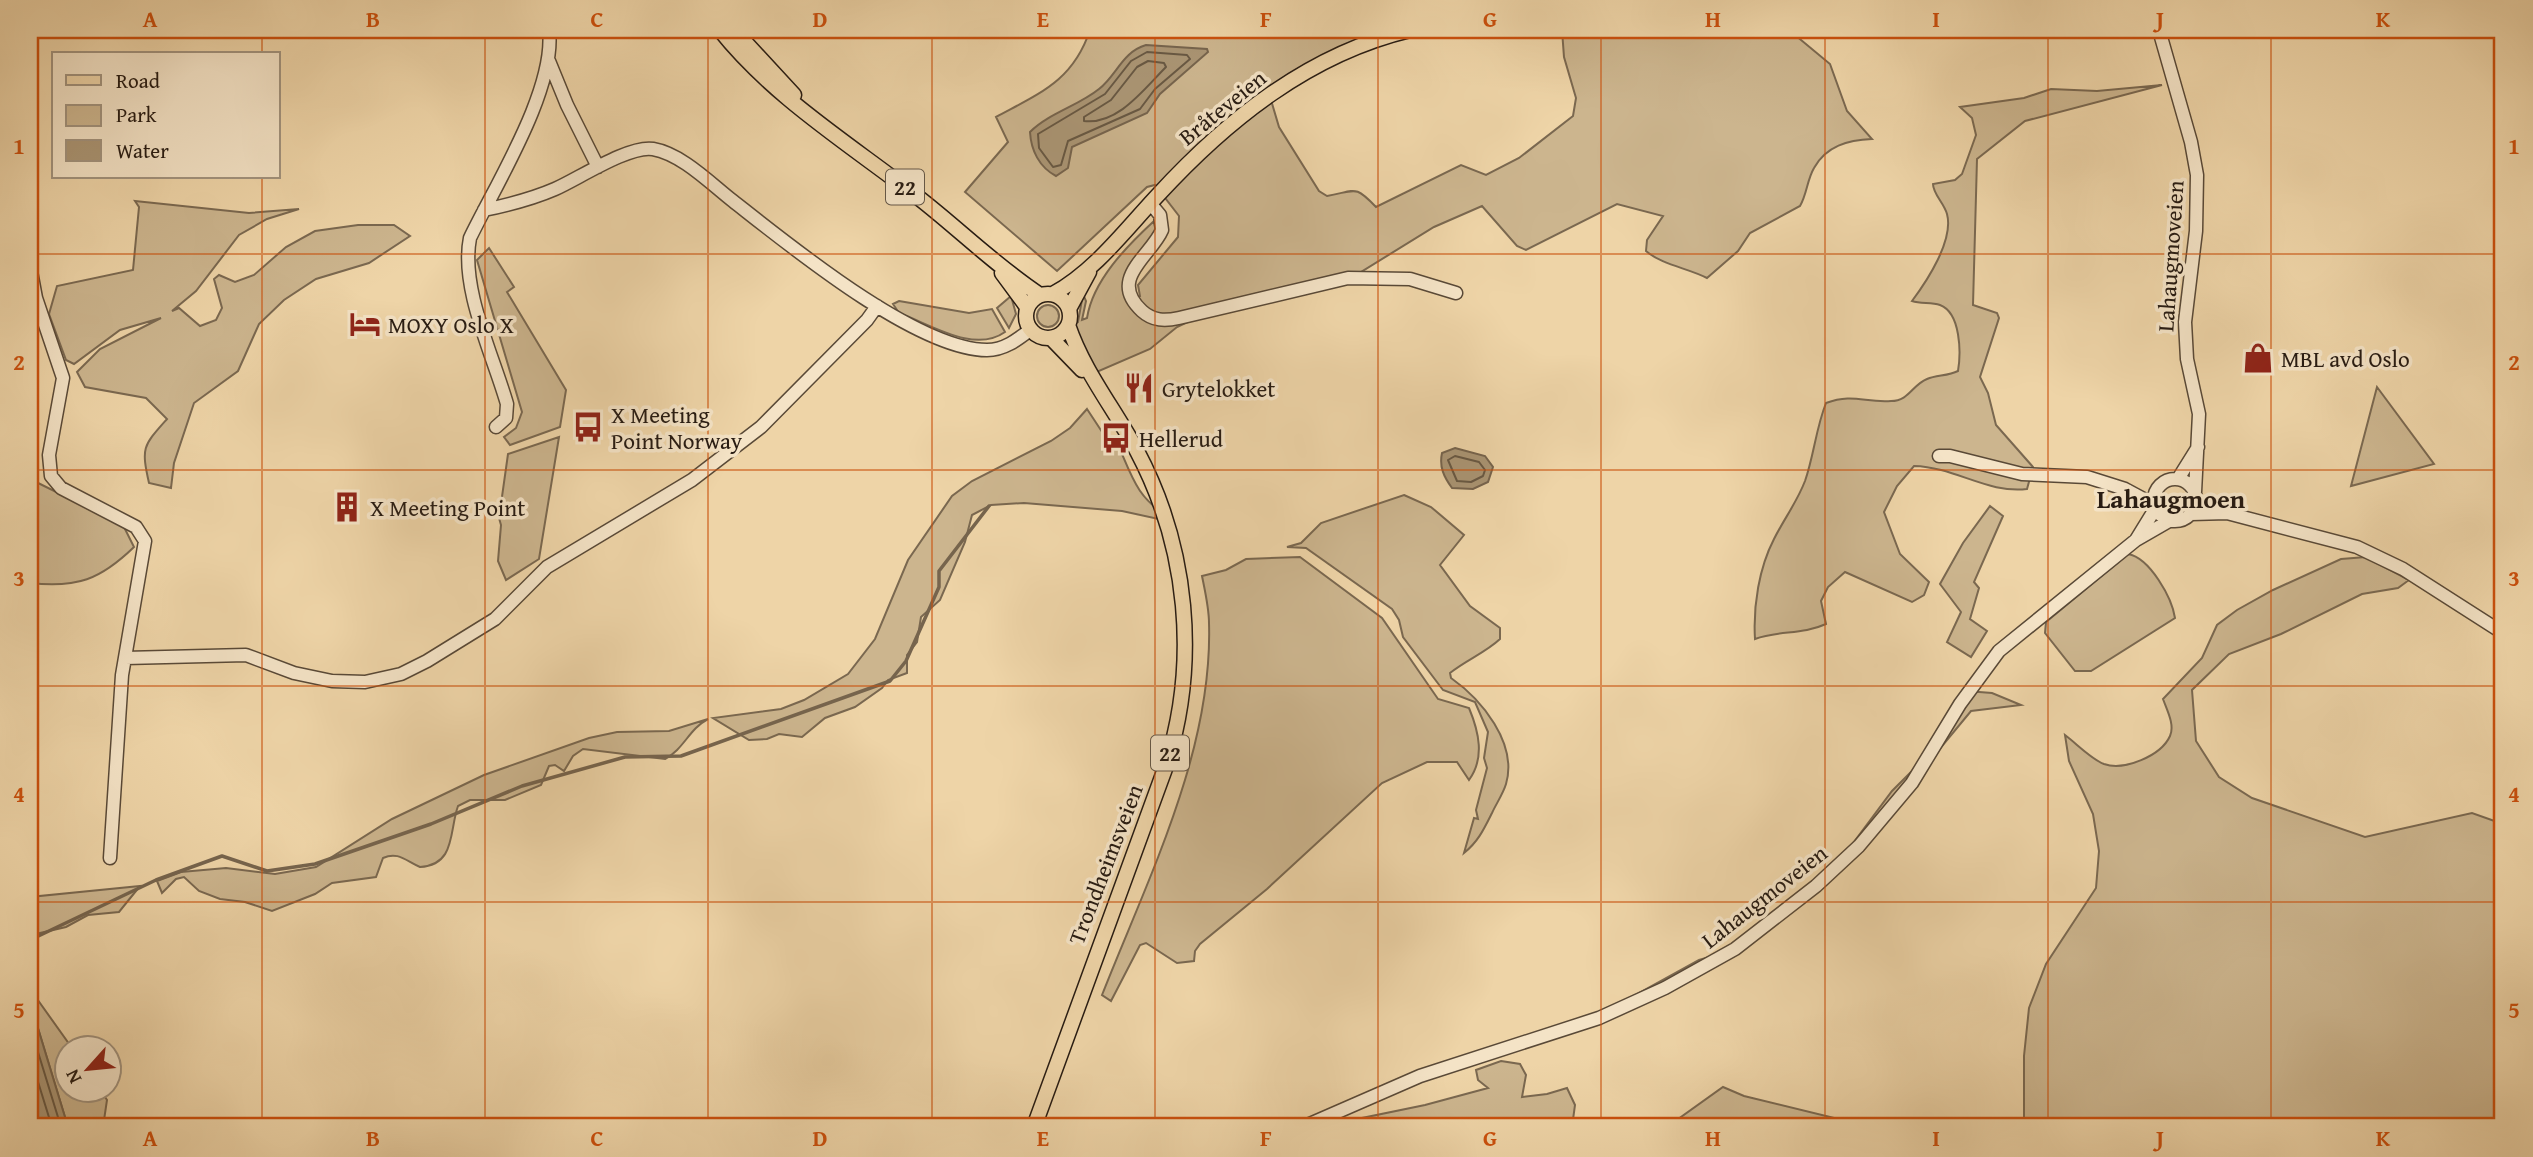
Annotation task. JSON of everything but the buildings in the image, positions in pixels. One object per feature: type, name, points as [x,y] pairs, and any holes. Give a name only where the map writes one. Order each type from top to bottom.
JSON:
[{"type":"main road","name":"22","points":[[720,30],[767,82],[921,199],[992,261],[1047,294],[1063,300],[1069,309],[1068,325]]},
{"type":"main road","name":"22","points":[[734,30],[814,116]]},
{"type":"main road","name":"Bråteveien","points":[[1069,309],[1093,265],[1214,137],[1264,98],[1345,53],[1410,30]]},
{"type":"main road","name":"22","points":[[992,261],[1027,307],[1025,317],[1030,330],[1039,337],[1051,338]]},
{"type":"main road","name":"Bråteveien","points":[[1047,294],[1093,265]]},
{"type":"main road","points":[[1027,307],[1047,294]]},
{"type":"main road","points":[[1051,338],[1063,332],[1068,325]]},
{"type":"main road","name":"Trondheimsveien","points":[[1034,1127],[1166,766],[1177,728],[1184,678],[1181,589],[1166,521],[1140,458],[1091,378],[1068,325]]},
{"type":"main road","name":"Trondheimsveien","points":[[1051,338],[1091,378]]},
{"type":"street","points":[[496,427],[506,418],[507,404],[470,281],[466,257],[470,239],[538,98],[549,61],[549,30]]},
{"type":"street","name":"Lahaugmoveien","points":[[2159,30],[2192,142],[2197,175],[2197,215],[2185,334],[2199,414],[2195,493]]},
{"type":"street","points":[[549,61],[572,117],[598,167]]},
{"type":"street","points":[[484,210],[530,199],[598,167],[646,149],[675,158],[877,306],[940,338],[979,350],[1006,346],[1030,330]]},
{"type":"street","points":[[1150,203],[1160,215],[1162,230],[1136,264],[1130,285],[1136,305],[1154,319],[1179,318],[1348,278],[1410,279],[1456,293]]},
{"type":"street","points":[[30,267],[36,298],[63,378],[49,455],[51,476],[61,488],[136,527],[145,541],[125,658],[110,858]]},
{"type":"street","points":[[125,658],[246,655],[294,673],[332,681],[365,682],[401,674],[428,662],[495,619],[516,601],[547,567],[692,480],[761,427],[867,320],[877,306]]},
{"type":"street","points":[[2178,479],[2198,447]]},
{"type":"street","points":[[1939,456],[1950,456],[2044,477],[2087,477],[2125,489],[2154,506],[2169,521],[2181,521],[2191,514],[2227,513]]},
{"type":"street","points":[[2125,489],[2158,487],[2167,480],[2178,479],[2188,483],[2195,493],[2227,513],[2372,553],[2420,578],[2503,633]]},
{"type":"street","points":[[2154,506],[2158,487]]},
{"type":"street","points":[[2191,514],[2195,493]]},
{"type":"street","name":"Lahaugmoveien","points":[[2136,540],[2154,506]]},
{"type":"street","name":"Lahaugmoveien","points":[[1304,1127],[1402,1082],[1599,1018],[1699,971],[1742,944],[1827,877],[1874,828],[1919,772],[1960,704],[1999,651],[2136,540],[2169,521]]},
{"type":"green space","points":[[1090,30],[1406,30],[1352,49],[1271,100],[1279,127],[1319,191],[1327,196],[1349,191],[1358,192],[1376,207],[1461,165],[1486,175],[1519,158],[1573,116],[1576,98],[1564,57],[1562,30],[1789,30],[1830,64],[1847,111],[1872,139],[1846,143],[1825,154],[1812,173],[1800,206],[1750,233],[1738,251],[1707,278],[1660,260],[1646,251],[1647,240],[1663,216],[1617,204],[1526,250],[1517,246],[1482,206],[1434,227],[1356,275],[1194,319],[1177,327],[1150,349],[1092,374],[1064,328],[1078,322],[1083,294],[1086,301],[1082,320],[1087,318],[1090,304],[1104,277],[1133,241],[1154,221],[1156,233],[1140,253],[1130,300],[1140,296],[1138,285],[1178,237],[1179,216],[1155,185],[1147,187],[1057,271],[965,192],[1008,142],[996,117],[1041,92],[1064,74],[1083,47]]},
{"type":"green space","points":[[2162,85],[2025,121],[1977,159],[1973,305],[1997,313],[1999,318],[1980,377],[1988,393],[1996,425],[2033,467],[2027,489],[1999,488],[1929,467],[1914,466],[1897,486],[1884,512],[1900,554],[1929,582],[1924,595],[1912,602],[1845,572],[1828,587],[1821,601],[1826,624],[1808,630],[1755,639],[1756,601],[1764,562],[1805,481],[1826,403],[1844,399],[1897,400],[1927,379],[1958,371],[1958,334],[1952,316],[1940,305],[1912,301],[1932,272],[1947,236],[1947,214],[1933,184],[1955,180],[1962,174],[1976,135],[1972,118],[1960,107],[2024,98],[2051,89],[2097,91]]},
{"type":"green space","points":[[135,201],[249,213],[299,209],[267,219],[239,235],[196,291],[172,311],[179,308],[200,326],[216,320],[222,308],[214,279],[219,275],[235,282],[254,275],[286,247],[315,231],[358,225],[394,225],[410,236],[369,263],[316,279],[284,300],[259,324],[238,371],[194,403],[174,463],[171,488],[149,483],[145,462],[149,442],[167,419],[146,398],[85,387],[77,372],[100,349],[161,318],[120,330],[74,364],[66,360],[49,314],[57,286],[133,270],[139,207]]},
{"type":"green space","points":[[489,248],[514,287],[507,292],[566,390],[560,427],[510,445],[504,437],[516,428],[522,412],[477,260]]},
{"type":"green space","points":[[1011,296],[1016,314],[1009,328],[997,308]]},
{"type":"green space","points":[[899,301],[969,313],[992,309],[1005,332],[980,340],[952,335],[899,313],[893,304]]},
{"type":"green space","points":[[1048,305],[1056,308],[1059,316],[1056,324],[1048,327],[1040,324],[1037,316],[1040,308]]},
{"type":"green space","points":[[2377,387],[2434,464],[2351,486]]},
{"type":"green space","points":[[1087,409],[1114,449],[1119,447],[1132,478],[1143,495],[1168,516],[1163,520],[1122,511],[1024,503],[991,505],[972,515],[965,542],[940,600],[921,617],[917,642],[907,655],[907,673],[888,680],[882,688],[855,707],[825,718],[802,737],[779,734],[767,739],[749,740],[713,718],[781,709],[804,700],[848,674],[875,639],[908,560],[952,496],[972,481],[1051,441],[1070,428]]},
{"type":"green space","points":[[559,437],[539,559],[506,580],[498,561],[501,525],[499,518],[508,454]]},
{"type":"green space","points":[[30,479],[123,525],[134,547],[110,567],[87,579],[61,584],[30,583]]},
{"type":"green space","points":[[1404,495],[1431,507],[1464,535],[1440,565],[1470,606],[1500,628],[1500,639],[1450,673],[1451,678],[1485,710],[1502,738],[1507,753],[1505,788],[1477,840],[1464,853],[1474,818],[1478,819],[1476,810],[1487,768],[1484,758],[1488,732],[1475,702],[1443,690],[1403,637],[1399,620],[1392,609],[1306,548],[1287,547],[1301,543],[1321,523]]},
{"type":"green space","points":[[1990,506],[2003,516],[1974,582],[1979,588],[1970,619],[1987,631],[1971,657],[1947,642],[1961,612],[1940,584],[1963,543]]},
{"type":"green space","points":[[2128,554],[2144,563],[2159,580],[2175,618],[2091,671],[2075,671],[2045,633],[2046,622]]},
{"type":"green space","points":[[1300,557],[1382,618],[1438,699],[1469,708],[1479,745],[1474,772],[1469,780],[1457,762],[1427,762],[1382,783],[1267,889],[1200,944],[1195,951],[1194,961],[1177,963],[1146,943],[1140,945],[1111,1001],[1102,995],[1174,813],[1200,719],[1207,671],[1209,623],[1202,576],[1226,570],[1246,559]]},
{"type":"green space","points":[[2366,557],[2409,580],[2398,588],[2362,594],[2281,634],[2229,654],[2192,690],[2196,741],[2219,777],[2252,798],[2365,837],[2472,813],[2503,824],[2503,1127],[2024,1127],[2024,1056],[2029,1008],[2046,964],[2096,888],[2099,851],[2093,814],[2069,761],[2065,735],[2099,762],[2112,766],[2141,760],[2159,750],[2170,736],[2172,727],[2163,699],[2202,658],[2217,625],[2237,610],[2273,590],[2341,559]]},
{"type":"green space","points":[[1966,691],[1992,693],[2021,705],[1971,711],[1857,849],[1700,971],[1623,1002],[1699,960],[1720,954],[1839,862],[1892,791],[1913,770]]},
{"type":"green space","points":[[708,719],[665,759],[583,749],[573,756],[564,771],[555,765],[549,766],[541,785],[505,800],[470,800],[458,806],[449,845],[440,860],[432,865],[420,867],[402,858],[388,856],[383,858],[376,877],[332,883],[315,894],[272,911],[245,902],[220,899],[199,891],[184,877],[176,879],[162,893],[157,881],[181,872],[226,868],[275,874],[316,867],[392,819],[484,775],[589,738],[617,732],[669,731]]},
{"type":"green space","points":[[140,886],[119,912],[88,915],[66,927],[36,934],[30,941],[30,897]]},
{"type":"green space","points":[[30,989],[62,1034],[52,1034],[52,1074],[30,1002]]},
{"type":"green space","points":[[1501,1061],[1520,1064],[1526,1075],[1522,1097],[1567,1088],[1575,1105],[1572,1127],[1353,1127],[1362,1118],[1488,1088],[1478,1080],[1476,1070]]},
{"type":"green space","points":[[1723,1087],[1744,1096],[1871,1127],[1667,1127]]},
{"type":"green space","points":[[61,1104],[106,1104],[103,1127],[68,1127]]},
{"type":"water","points":[[1146,45],[1207,49],[1208,52],[1160,94],[1147,113],[1072,147],[1068,168],[1056,176],[1050,172],[1037,157],[1030,132],[1099,89],[1125,58]]},
{"type":"water","points":[[1455,448],[1485,456],[1493,467],[1488,482],[1473,489],[1452,488],[1443,472],[1441,458],[1442,453]]},
{"type":"water","points":[[30,1002],[52,1074],[52,1104],[61,1104],[68,1127],[30,1127]]},
{"type":"waterway","points":[[30,940],[156,880],[222,856],[267,871],[315,864],[431,824],[522,786],[625,757],[681,756],[890,681],[906,661],[939,587],[939,571],[989,506]]},
{"type":"place","name":"MOXY Oslo X","points":[[365,324]]},
{"type":"place","name":"MBL avd Oslo","points":[[2258,358]]},
{"type":"place","name":"Grytelokket","points":[[1139,388]]},
{"type":"place","name":"X Meeting Point Norway","points":[[588,427]]},
{"type":"place","name":"Hellerud","points":[[1116,438]]},
{"type":"place","name":"X Meeting Point","points":[[347,507]]},
{"type":"district","name":"Lahaugmoen","points":[[2171,498]]}]
